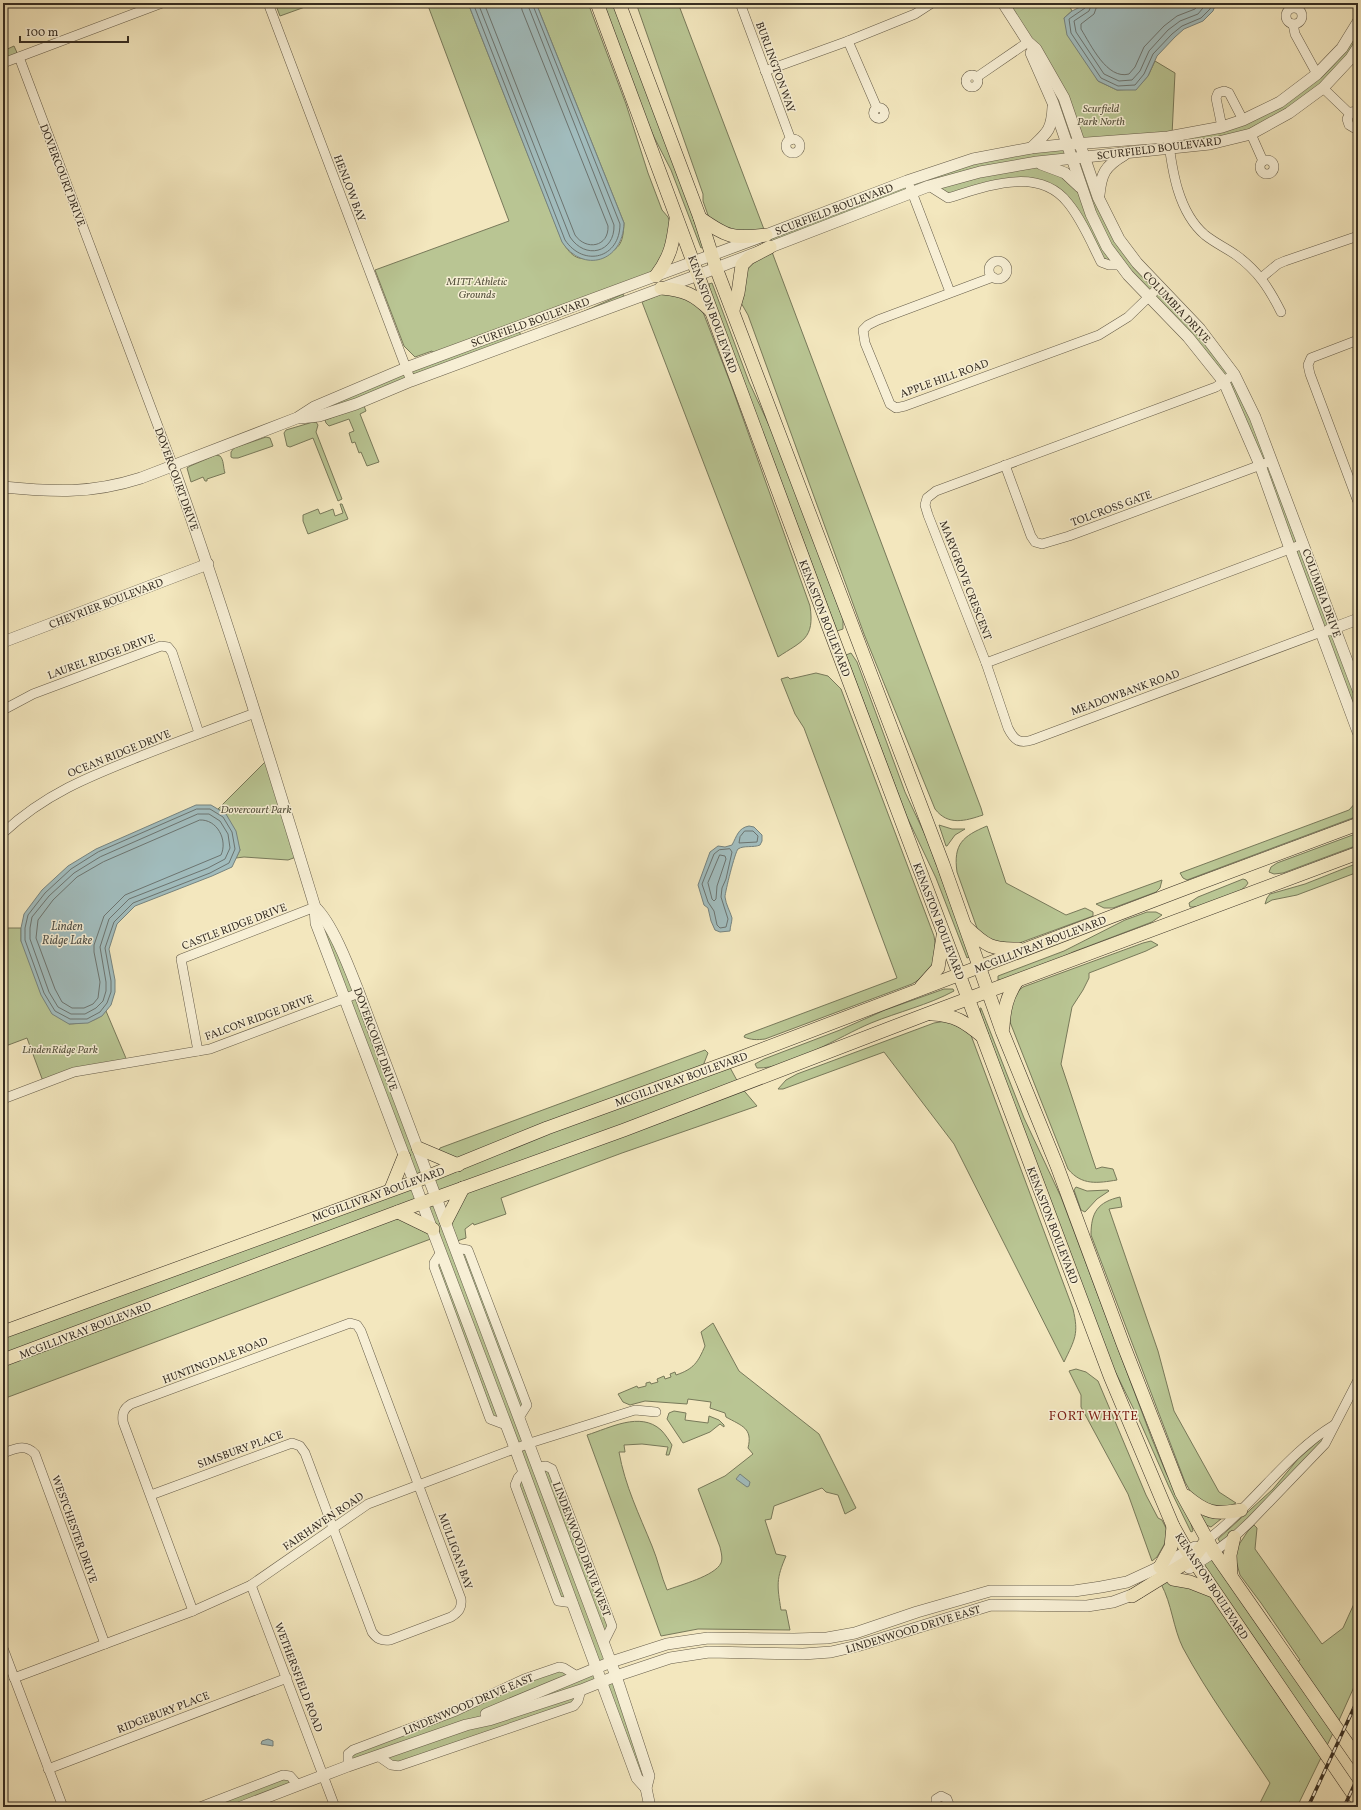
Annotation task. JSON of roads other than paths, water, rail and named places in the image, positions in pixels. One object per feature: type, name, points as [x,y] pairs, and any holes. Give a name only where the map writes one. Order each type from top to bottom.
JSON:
[{"type":"main road","name":"KENASTON BOULEVARD","points":[[597,3],[943,934],[960,974],[968,999],[1110,1376],[1173,1526],[1213,1591],[1358,1801]]},
{"type":"main road","points":[[619,3],[649,84]]},
{"type":"main road","points":[[625,3],[647,65],[649,84]]},
{"type":"main road","name":"KENASTON BOULEVARD","points":[[649,84],[700,218],[716,268],[966,927],[1002,1031],[1056,1166],[1181,1492],[1214,1552],[1358,1759]]},
{"type":"main road","points":[[656,276],[670,254],[673,243],[676,217]]},
{"type":"main road","points":[[700,218],[732,237],[768,241]]},
{"type":"main road","points":[[732,310],[738,294],[742,265],[768,241]]},
{"type":"main road","points":[[661,288],[678,289],[689,293],[700,300],[712,312]]},
{"type":"main road","name":"MCGILLIVRAY BOULEVARD","points":[[3,1332],[391,1189],[414,1182],[547,1128],[737,1059],[919,989],[1029,949],[1184,888],[1355,825]]},
{"type":"main road","name":"MCGILLIVRAY BOULEVARD","points":[[3,1360],[422,1202],[437,1198],[673,1112],[927,1014],[1355,856]]},
{"type":"main road","points":[[966,927],[977,938],[991,947],[998,949],[1029,949]]},
{"type":"main road","points":[[919,989],[938,968],[943,934]]},
{"type":"main road","points":[[1002,1031],[1003,1013],[1007,1000],[1017,981]]},
{"type":"main road","points":[[927,1014],[947,1015],[960,1019],[982,1036]]},
{"type":"main road","points":[[418,1148],[458,1165]]},
{"type":"main road","points":[[391,1189],[404,1157]]},
{"type":"main road","points":[[446,1221],[463,1188]]},
{"type":"main road","points":[[398,1212],[432,1228]]},
{"type":"main road","points":[[1181,1492],[1203,1510],[1212,1513],[1227,1513],[1241,1510]]},
{"type":"main road","points":[[1160,1566],[1171,1547],[1173,1526]]},
{"type":"main road","points":[[1231,1575],[1230,1555],[1234,1537]]},
{"type":"main road","points":[[1132,1596],[1192,1558],[1207,1540]]},
{"type":"main road","points":[[1173,1579],[1190,1582],[1213,1591]]},
{"type":"street","points":[[3,63],[162,3]]},
{"type":"street","name":"HENLOW BAY","points":[[268,3],[411,381]]},
{"type":"street","name":"BURLINGTON WAY","points":[[740,3],[791,140]]},
{"type":"street","points":[[765,71],[848,41],[915,14],[932,3]]},
{"type":"street","name":"COLUMBIA DRIVE","points":[[1003,3],[1028,42],[1053,103],[1090,214],[1107,247],[1120,265],[1148,297],[1188,337],[1224,382],[1260,465],[1358,732]]},
{"type":"street","name":"SCURFIELD BOULEVARD","points":[[297,418],[319,416],[362,402],[411,381],[698,275],[716,268],[768,241],[907,181],[973,159],[1031,148],[1168,137],[1222,127],[1243,120],[1280,102],[1317,74],[1342,48],[1358,22]]},
{"type":"street","points":[[1293,24],[1295,34],[1317,74]]},
{"type":"street","points":[[848,41],[877,108]]},
{"type":"street","points":[[977,77],[1028,42]]},
{"type":"street","name":"COLUMBIA DRIVE","points":[[1028,42],[1036,49],[1064,98],[1098,198],[1119,239],[1137,263],[1200,329],[1234,374],[1255,417],[1272,460],[1358,690]]},
{"type":"street","name":"SCURFIELD BOULEVARD","points":[[3,487],[46,491],[84,491],[121,484],[173,466],[297,418],[314,408],[406,368],[693,262],[712,255],[768,241],[929,186],[980,172],[1037,162],[1210,144],[1251,134],[1289,113],[1323,88],[1351,58],[1358,47]]},
{"type":"street","name":"DOVERCOURT DRIVE","points":[[18,57],[173,466],[208,564],[315,907],[316,923],[346,998],[414,1182]]},
{"type":"street","points":[[1323,88],[1354,112],[1347,119],[1348,123],[1352,127],[1358,128]]},
{"type":"street","points":[[1222,127],[1216,98],[1218,93],[1224,91],[1229,93],[1243,120]]},
{"type":"street","points":[[1031,148],[1047,134],[1052,119],[1053,103]]},
{"type":"street","points":[[1251,134],[1263,161]]},
{"type":"street","points":[[1168,137],[1179,192],[1191,219],[1205,235],[1236,255],[1261,278],[1281,312]]},
{"type":"street","points":[[1098,198],[1100,180],[1106,168],[1126,153]]},
{"type":"street","points":[[1037,162],[1065,173],[1074,180],[1083,191]]},
{"type":"street","points":[[907,181],[950,292]]},
{"type":"street","points":[[929,186],[948,198],[1004,182],[1033,183],[1053,190],[1067,201],[1076,213],[1101,262],[1109,265],[1120,265]]},
{"type":"street","points":[[1261,278],[1278,264],[1358,236]]},
{"type":"street","name":"APPLE HILL ROAD","points":[[993,277],[878,320],[868,325],[863,330],[864,343],[886,398],[890,404],[896,408],[905,406],[1099,334],[1128,317],[1159,287]]},
{"type":"street","points":[[1358,340],[1311,358],[1308,365],[1310,374],[1358,502]]},
{"type":"street","name":"MARYGROVE CRESCENT","points":[[986,663],[925,505],[927,498],[936,491],[1005,464],[1216,387],[1234,374]]},
{"type":"street","name":"TOLCROSS GATE","points":[[1005,464],[1031,536],[1036,542],[1042,544],[1069,536],[1272,460]]},
{"type":"street","points":[[986,663],[1303,544]]},
{"type":"street","name":"CHEVRIER BOULEVARD","points":[[3,642],[208,564]]},
{"type":"street","points":[[1321,632],[1358,619]]},
{"type":"street","name":"MEADOWBANK ROAD","points":[[986,663],[1012,737],[1018,742],[1025,742],[1321,632]]},
{"type":"street","name":"LAUREL RIDGE DRIVE","points":[[3,710],[33,694],[161,646],[168,647],[172,652],[199,733]]},
{"type":"street","name":"OCEAN RIDGE DRIVE","points":[[3,833],[18,819],[49,797],[84,778],[199,733],[255,713]]},
{"type":"street","name":"DOVERCOURT DRIVE","points":[[315,907],[321,913],[348,966],[428,1176]]},
{"type":"street","name":"CASTLE RIDGE DRIVE","points":[[198,1051],[181,960],[315,907]]},
{"type":"street","name":"FALCON RIDGE DRIVE","points":[[3,1099],[74,1072],[210,1049],[359,994]]},
{"type":"street","name":"LINDENWOOD DRIVE WEST","points":[[428,1176],[520,1416],[616,1676],[649,1776],[646,1788],[650,1807]]},
{"type":"street","name":"LINDENWOOD DRIVE WEST","points":[[414,1182],[524,1471],[638,1778],[646,1788]]},
{"type":"street","name":"HUNTINGDALE ROAD","points":[[193,1611],[151,1494],[123,1422],[122,1415],[125,1408],[350,1323],[357,1325],[361,1332],[419,1484]]},
{"type":"street","points":[[1214,1552],[1234,1537],[1325,1444],[1358,1380]]},
{"type":"street","name":"FAIRHAVEN ROAD","points":[[14,1678],[193,1611],[251,1585],[368,1504],[530,1443],[635,1410],[656,1412]]},
{"type":"street","points":[[1207,1540],[1241,1510],[1317,1435],[1334,1425]]},
{"type":"street","name":"SIMSBURY PLACE","points":[[151,1494],[292,1443],[300,1446],[305,1453],[333,1528]]},
{"type":"street","name":"WESTCHESTER DRIVE","points":[[3,1453],[24,1447],[30,1449],[35,1454],[106,1644]]},
{"type":"street","name":"MULLIGAN BAY","points":[[333,1528],[372,1632],[376,1638],[382,1641],[390,1640],[451,1617],[458,1612],[462,1606],[461,1599],[419,1484]]},
{"type":"street","name":"LINDENWOOD DRIVE EAST","points":[[466,1725],[484,1715],[611,1662],[666,1644],[700,1639],[794,1640],[827,1638],[855,1632],[990,1591],[1074,1591],[1101,1588],[1127,1582],[1160,1566],[1214,1552]]},
{"type":"street","name":"LINDENWOOD DRIVE EAST","points":[[241,1807],[348,1766],[466,1725],[489,1720],[581,1690],[616,1676],[670,1658],[702,1653],[733,1652],[803,1654],[844,1650],[991,1605],[1087,1606],[1113,1602],[1173,1579],[1192,1558]]},
{"type":"street","name":"WETHERSFIELD ROAD","points":[[251,1585],[335,1807]]},
{"type":"street","points":[[3,1648],[62,1807]]},
{"type":"street","name":"LINDENWOOD DRIVE EAST","points":[[348,1766],[348,1754],[353,1750],[456,1711],[524,1679],[559,1667],[564,1668],[577,1676]]},
{"type":"street","name":"RIDGEBURY PLACE","points":[[48,1769],[287,1678]]},
{"type":"street","points":[[378,1756],[391,1765],[399,1766],[574,1706],[578,1701],[581,1690]]},
{"type":"street","points":[[200,1807],[283,1775],[290,1776],[298,1785]]},
{"type":"street","points":[[936,1807],[936,1799],[941,1796],[948,1799],[950,1807]]},
{"type":"water","points":[[468,3],[536,3],[624,223],[622,236],[617,247],[609,255],[600,259],[591,260],[580,258],[571,252],[562,242]]},
{"type":"water","points":[[1088,3],[1216,3],[1213,11],[1203,21],[1184,29],[1157,56],[1148,76],[1136,90],[1117,90],[1098,81],[1067,35],[1064,18],[1072,11]]},
{"type":"water","name":"Linden Ridge Lake","points":[[196,805],[211,805],[226,814],[236,831],[240,850],[232,867],[135,906],[117,924],[109,949],[115,980],[115,992],[111,1005],[102,1016],[88,1023],[69,1024],[52,1014],[41,995],[21,941],[21,928],[24,914],[42,890],[68,866],[96,849]]},
{"type":"water","points":[[749,826],[754,827],[762,835],[762,841],[760,845],[738,849],[730,872],[725,897],[732,918],[730,931],[720,932],[715,930],[708,908],[704,905],[698,885],[710,852],[718,846],[725,847],[732,845],[740,831]]},
{"type":"water","points":[[740,1474],[750,1482],[749,1486],[747,1487],[736,1479]]},
{"type":"water","points":[[268,1739],[273,1741],[273,1746],[261,1744],[262,1741]]},
{"type":"railway","points":[[1308,1807],[1358,1699]]},
{"type":"railway","points":[[1344,1807],[1358,1777]]},
{"type":"district","name":"FORT WHYTE","points":[[1094,1415]]},
{"type":"park label","name":"Scurfield Park North","points":[[1101,114]]},
{"type":"park label","name":"MITT Athletic Grounds","points":[[477,287]]},
{"type":"park label","name":"Dovercourt Park","points":[[256,809]]},
{"type":"park label","name":"LindenRidge Park","points":[[60,1049]]}]
